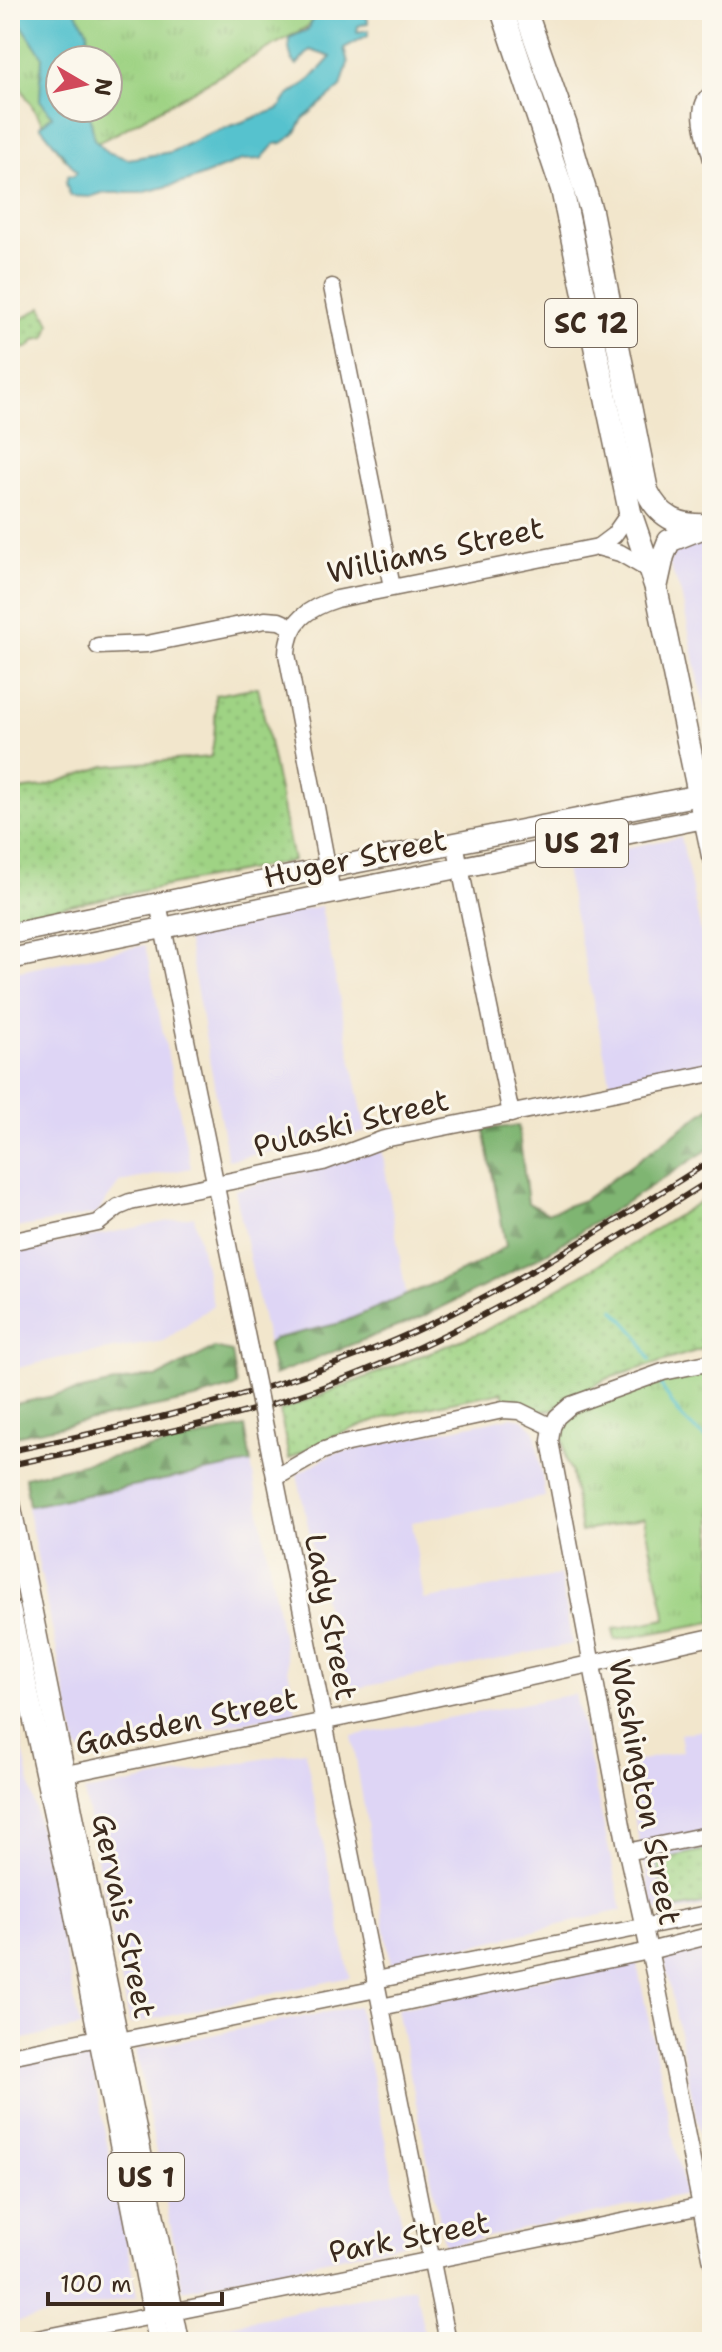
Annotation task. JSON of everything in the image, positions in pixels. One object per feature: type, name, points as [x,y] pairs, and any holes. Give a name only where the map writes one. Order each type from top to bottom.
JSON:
[{"type":"highway","name":"SC 12","points":[[502,10],[591,211],[647,491],[659,510],[673,521],[689,526],[711,525]]},
{"type":"highway","name":"SC 12","points":[[525,10],[556,131],[562,189],[630,512],[654,579],[706,794],[708,817]]},
{"type":"highway","points":[[654,579],[669,541],[711,525]]},
{"type":"main road","name":"Huger Street","points":[[10,934],[706,794]]},
{"type":"main road","name":"Huger Street","points":[[10,959],[708,817]]},
{"type":"main road","name":"SC 12","points":[[708,817],[712,856]]},
{"type":"main road","name":"Gervais Street","points":[[11,1515],[55,1776],[164,2315],[179,2342]]},
{"type":"main road","name":"Gervais Street","points":[[10,1609],[55,1776]]},
{"type":"main road","name":"Gervais Street","points":[[159,2342],[164,2315]]},
{"type":"street","points":[[712,94],[706,98],[701,110],[712,160]]},
{"type":"street","points":[[332,287],[392,587]]},
{"type":"street","points":[[598,547],[614,535],[630,512]]},
{"type":"street","points":[[598,547],[620,553],[654,579]]},
{"type":"street","name":"Williams Street","points":[[293,627],[303,614],[337,599],[598,547]]},
{"type":"street","points":[[98,646],[147,644],[265,620],[279,621],[293,627],[287,654],[332,892]]},
{"type":"street","points":[[455,843],[511,1114]]},
{"type":"street","name":"Lady Street","points":[[158,903],[448,2342]]},
{"type":"street","name":"Pulaski Street","points":[[10,1242],[98,1223],[118,1207],[130,1202],[331,1160],[384,1139],[712,1073]]},
{"type":"street","points":[[275,1478],[322,1451],[339,1445],[503,1410],[519,1411],[552,1427],[571,1405],[663,1372],[712,1362]]},
{"type":"street","name":"Washington Street","points":[[552,1427],[550,1441],[590,1665],[627,1852],[706,2206],[712,2262]]},
{"type":"street","name":"Gadsden Street","points":[[55,1776],[712,1637]]},
{"type":"street","points":[[627,1852],[712,1834]]},
{"type":"street","points":[[10,2056],[376,1985],[712,1913]]},
{"type":"street","points":[[381,2007],[712,1935]]},
{"type":"street","name":"Park Street","points":[[22,2342],[706,2206]]},
{"type":"shaded area","points":[[712,534],[712,746],[681,593],[669,564],[672,550]]},
{"type":"shaded area","points":[[681,837],[712,985],[712,1061],[611,1085],[563,860]]},
{"type":"shaded area","points":[[321,906],[366,1132],[228,1160],[186,932]]},
{"type":"shaded area","points":[[145,945],[191,1168],[120,1182],[96,1214],[10,1229],[10,973]]},
{"type":"shaded area","points":[[382,1150],[406,1294],[341,1323],[274,1339],[268,1344],[235,1190]]},
{"type":"shaded area","points":[[194,1216],[213,1305],[164,1341],[60,1358],[10,1370],[10,1253]]},
{"type":"shaded area","points":[[511,1417],[523,1419],[535,1431],[545,1497],[412,1522],[424,1600],[560,1575],[572,1644],[343,1691],[297,1474],[332,1454]]},
{"type":"shaded area","points":[[251,1463],[296,1712],[82,1753],[77,1748],[27,1507]]},
{"type":"shaded area","points":[[10,1687],[80,2027],[10,2042]]},
{"type":"shaded area","points":[[575,1694],[622,1910],[391,1965],[352,1736]]},
{"type":"shaded area","points":[[712,1729],[712,1905],[663,1915],[653,1907],[623,1764],[683,1751],[680,1734]]},
{"type":"shaded area","points":[[305,1751],[350,1977],[130,2024],[84,1792]]},
{"type":"shaded area","points":[[712,1942],[712,2190],[711,2190],[663,1952]]},
{"type":"shaded area","points":[[636,1959],[685,2194],[445,2246],[397,2009]]},
{"type":"shaded area","points":[[358,2006],[406,2243],[183,2290],[136,2050]]},
{"type":"shaded area","points":[[89,2051],[137,2297],[10,2323],[10,2067]]},
{"type":"shaded area","points":[[415,2287],[426,2342],[192,2342],[190,2333]]},
{"type":"green space","points":[[10,10],[337,10],[117,133],[64,159],[10,70]]},
{"type":"green space","points":[[42,307],[50,324],[46,338],[10,352],[10,326]]},
{"type":"green space","points":[[258,687],[293,861],[10,917],[10,791],[43,787],[105,766],[210,757],[215,695]]},
{"type":"green space","points":[[712,1106],[712,1147],[550,1251],[422,1317],[274,1375],[268,1344],[274,1339],[341,1323],[472,1267],[506,1246],[484,1129],[518,1126],[528,1203],[547,1213],[584,1200]]},
{"type":"green space","points":[[712,1194],[712,1346],[606,1379],[551,1410],[538,1411],[506,1402],[502,1392],[392,1416],[342,1433],[289,1459],[280,1411],[484,1331],[587,1272]]},
{"type":"green space","points":[[214,1348],[232,1352],[237,1386],[195,1399],[14,1436],[10,1405],[143,1377],[158,1377]]},
{"type":"green space","points":[[712,1371],[712,1622],[615,1640],[613,1629],[666,1619],[644,1518],[581,1532],[571,1470],[565,1456],[563,1432],[566,1423],[591,1405],[611,1397]]},
{"type":"green space","points":[[245,1427],[251,1463],[29,1506],[25,1477]]},
{"type":"green space","points":[[707,1846],[712,1870],[712,1902],[667,1911],[655,1851],[663,1859],[704,1850]]},
{"type":"water","points":[[12,10],[75,10],[88,32],[87,44],[44,44],[44,105],[40,100],[42,56]]},
{"type":"water","points":[[319,10],[357,10],[368,19],[368,23],[358,26],[357,32],[369,30],[368,35],[344,48],[348,63],[341,87],[303,119],[295,134],[275,144],[261,159],[242,160],[189,181],[141,193],[70,196],[66,183],[68,175],[73,176],[77,172],[40,126],[44,123],[92,124],[94,139],[107,152],[128,159],[171,152],[208,134],[279,109],[287,97],[311,79],[331,57],[310,50],[297,65],[290,53],[289,38],[309,29],[314,13]]},
{"type":"waterway","points":[[614,1309],[638,1336],[650,1360]]},
{"type":"waterway","points":[[660,1383],[682,1416],[695,1430],[712,1441]]},
{"type":"railway","points":[[10,1451],[185,1411],[271,1386],[356,1356],[449,1315],[539,1267],[712,1160]]},
{"type":"railway","points":[[10,1465],[219,1419],[345,1379],[400,1356],[507,1302],[712,1179]]}]
